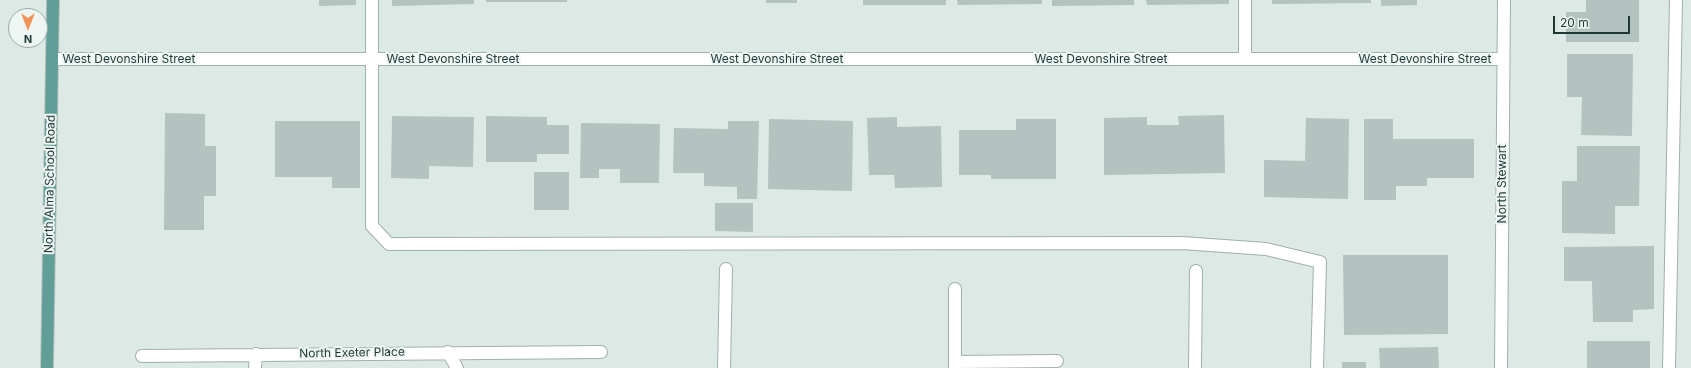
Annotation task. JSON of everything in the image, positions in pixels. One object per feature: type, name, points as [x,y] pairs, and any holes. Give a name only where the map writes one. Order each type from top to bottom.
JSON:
[{"type":"main road","name":"North Alma School Road","points":[[47,368],[53,0]]},
{"type":"street","points":[[372,0],[372,226],[389,244],[1182,243],[1266,249],[1320,262],[1317,368]]},
{"type":"street","points":[[1245,0],[1245,59]]},
{"type":"street","name":"North Stewart","points":[[1501,368],[1502,59],[1504,0]]},
{"type":"street","points":[[1669,368],[1676,0]]},
{"type":"street","name":"West Devonshire Street","points":[[52,59],[1502,59]]},
{"type":"street","points":[[724,368],[726,269]]},
{"type":"street","points":[[1195,368],[1196,270]]},
{"type":"street","points":[[955,289],[955,365],[1057,361]]},
{"type":"street","points":[[448,352],[457,368]]},
{"type":"street","name":"North Exeter Place","points":[[142,356],[448,352],[601,352]]},
{"type":"street","points":[[255,368],[256,354]]},
{"type":"building","points":[[319,0],[356,0],[356,5],[319,6]]},
{"type":"building","points":[[392,0],[474,0],[474,4],[392,6]]},
{"type":"building","points":[[486,0],[567,0],[567,2],[486,2]]},
{"type":"building","points":[[766,0],[797,0],[797,3],[766,3]]},
{"type":"building","points":[[863,0],[946,0],[946,5],[863,5]]},
{"type":"building","points":[[957,0],[1042,0],[1042,4],[958,5]]},
{"type":"building","points":[[1052,0],[1134,0],[1134,5],[1052,6]]},
{"type":"building","points":[[1146,0],[1229,0],[1229,4],[1147,5]]},
{"type":"building","points":[[1272,0],[1371,0],[1371,3],[1272,4]]},
{"type":"building","points":[[1381,0],[1417,0],[1417,5],[1381,6]]},
{"type":"building","points":[[1586,0],[1639,0],[1639,42],[1566,42],[1566,12],[1586,12]]},
{"type":"building","points":[[1567,54],[1633,54],[1632,136],[1581,135],[1582,97],[1567,97]]},
{"type":"building","points":[[165,113],[205,114],[205,146],[216,146],[216,196],[204,196],[204,230],[164,230]]},
{"type":"building","points":[[1224,115],[1225,173],[1104,175],[1104,118],[1147,117],[1147,125],[1179,125],[1178,116]]},
{"type":"building","points":[[392,116],[474,117],[473,167],[429,166],[429,179],[391,178]]},
{"type":"building","points":[[486,116],[547,117],[547,125],[569,125],[569,154],[537,154],[537,162],[486,162]]},
{"type":"building","points":[[897,117],[897,127],[941,126],[942,187],[895,188],[894,175],[869,175],[867,118]]},
{"type":"building","points":[[1306,118],[1349,119],[1348,199],[1264,197],[1264,160],[1305,161]]},
{"type":"building","points":[[769,119],[853,121],[852,191],[768,189]]},
{"type":"building","points":[[1016,119],[1056,119],[1056,179],[991,179],[991,175],[959,175],[959,130],[1016,130]]},
{"type":"building","points":[[1364,119],[1393,119],[1393,139],[1474,139],[1474,178],[1427,178],[1427,186],[1396,186],[1396,200],[1364,200]]},
{"type":"building","points":[[275,121],[360,121],[360,188],[332,188],[332,177],[275,177]]},
{"type":"building","points":[[728,121],[759,121],[757,199],[737,199],[737,187],[704,186],[704,173],[673,173],[674,128],[728,129]]},
{"type":"building","points":[[581,123],[660,124],[659,183],[620,183],[620,169],[599,169],[599,178],[580,178]]},
{"type":"building","points":[[1577,146],[1640,146],[1639,206],[1615,206],[1615,234],[1562,233],[1562,181],[1577,181]]},
{"type":"building","points":[[534,172],[569,172],[569,210],[534,210]]},
{"type":"building","points":[[715,203],[753,203],[753,232],[715,231]]},
{"type":"building","points":[[1654,246],[1654,309],[1633,310],[1633,322],[1593,322],[1592,281],[1564,281],[1564,247]]},
{"type":"building","points":[[1343,255],[1448,255],[1448,334],[1344,335]]},
{"type":"building","points":[[1587,341],[1650,341],[1650,368],[1587,368]]},
{"type":"building","points":[[1438,347],[1439,368],[1380,368],[1379,348]]},
{"type":"building","points":[[1342,362],[1366,362],[1366,368],[1342,368]]}]
